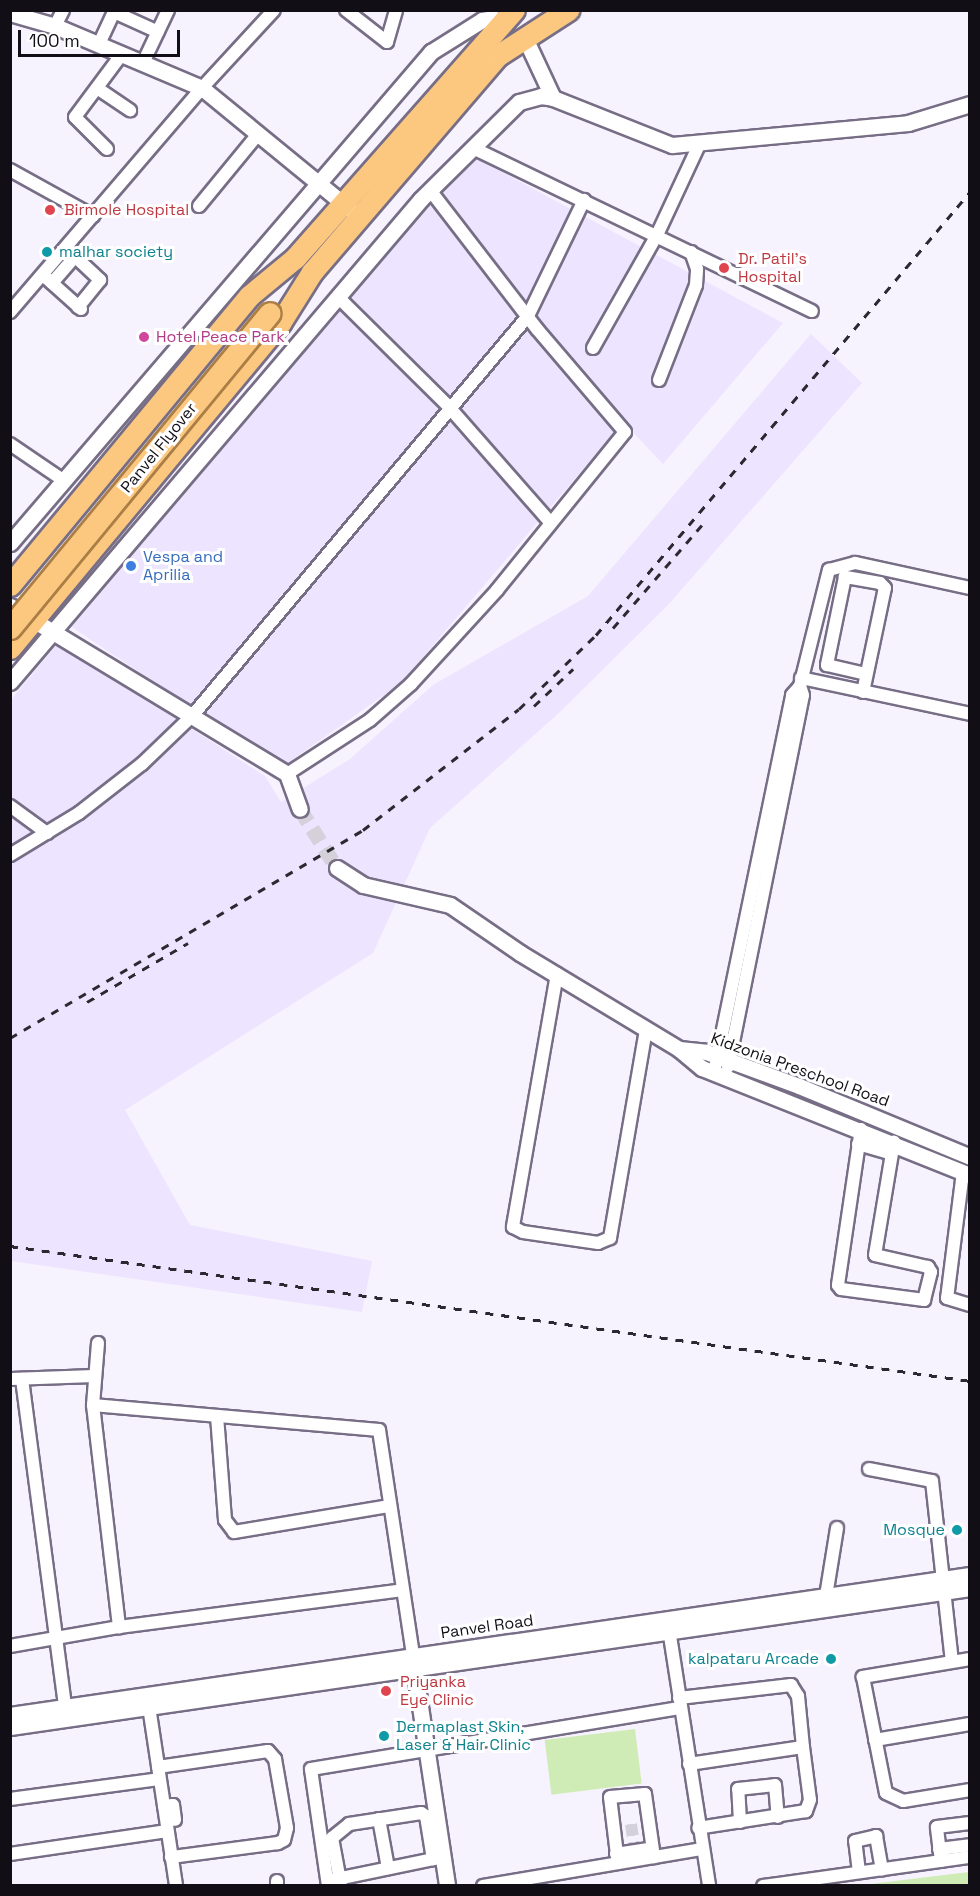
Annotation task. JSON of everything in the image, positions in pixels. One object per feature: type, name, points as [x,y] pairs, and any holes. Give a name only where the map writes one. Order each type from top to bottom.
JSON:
[{"type":"highway","points":[[10,648],[44,623],[280,322],[312,272],[497,56],[524,36],[568,10]]},
{"type":"highway","points":[[10,585],[249,296],[295,258],[507,17]]},
{"type":"highway","name":"Panvel Flyover","points":[[10,627],[265,309],[295,258]]},
{"type":"highway","name":"Panvel Flyover","points":[[10,606],[265,309],[312,272]]},
{"type":"street","points":[[55,26],[63,10]]},
{"type":"street","points":[[143,63],[168,10]]},
{"type":"street","points":[[10,312],[202,88],[274,10]]},
{"type":"street","points":[[346,10],[387,42],[396,10]]},
{"type":"street","points":[[99,44],[115,11],[158,32]]},
{"type":"street","points":[[11,14],[55,26],[202,88],[318,180],[359,217]]},
{"type":"street","points":[[10,543],[318,180],[430,52],[482,20],[507,17]]},
{"type":"street","points":[[524,36],[553,98]]},
{"type":"street","points":[[107,149],[76,121],[122,54]]},
{"type":"street","points":[[97,88],[130,110]]},
{"type":"street","points":[[10,682],[44,623],[340,299],[430,190],[519,102],[541,96],[553,98],[640,135],[672,145],[699,145],[908,123],[969,104]]},
{"type":"street","points":[[199,206],[259,133]]},
{"type":"street","points":[[593,348],[657,235],[699,145]]},
{"type":"street","points":[[473,148],[657,235],[812,312]]},
{"type":"street","points":[[10,170],[93,216]]},
{"type":"street","points":[[287,774],[370,720],[411,684],[551,523],[625,432],[528,316],[430,190]]},
{"type":"street","points":[[10,855],[47,833],[142,764],[193,714],[528,316],[584,200]]},
{"type":"street","points":[[43,274],[79,308],[100,280],[66,248]]},
{"type":"street","points":[[659,380],[696,285],[697,269],[691,252]]},
{"type":"street","points":[[52,283],[75,257]]},
{"type":"street","points":[[340,299],[450,407],[551,523]]},
{"type":"street","points":[[10,444],[63,480]]},
{"type":"street","points":[[720,1076],[766,851],[792,695],[801,682],[829,570],[855,563],[969,588]]},
{"type":"street","points":[[863,692],[887,570]]},
{"type":"street","points":[[866,674],[829,666],[827,661],[845,577],[884,585]]},
{"type":"street","points":[[10,606],[44,623],[287,774],[300,809]]},
{"type":"street","points":[[801,682],[969,714]]},
{"type":"street","points":[[10,806],[47,833]]},
{"type":"street","points":[[337,868],[363,885],[450,905],[527,958],[551,970],[678,1049]]},
{"type":"street","points":[[551,970],[513,1227],[523,1232],[598,1243],[610,1238],[646,1029]]},
{"type":"street","name":"Kidzonia Preschool Road","points":[[678,1049],[723,1060],[884,1120],[969,1157]]},
{"type":"street","name":"Kidzonia Preschool Road","points":[[678,1049],[720,1076],[859,1136],[966,1174]]},
{"type":"street","points":[[859,1136],[838,1285],[841,1288],[924,1300],[931,1272],[928,1267],[875,1255],[893,1148]]},
{"type":"street","points":[[966,1174],[965,1197],[947,1299],[969,1305]]},
{"type":"street","points":[[98,1343],[93,1405],[119,1627]]},
{"type":"street","points":[[66,1713],[16,1379],[95,1376]]},
{"type":"street","points":[[93,1405],[379,1430],[427,1750],[438,1858]]},
{"type":"street","points":[[217,1416],[225,1520],[234,1532],[390,1506]]},
{"type":"street","points":[[869,1469],[932,1481],[952,1661]]},
{"type":"street","points":[[826,1596],[837,1528]]},
{"type":"street","name":"Panvel Road","points":[[10,1727],[66,1713],[944,1585],[969,1575]]},
{"type":"street","name":"Panvel Road","points":[[669,1625],[826,1596],[944,1585],[969,1588]]},
{"type":"street","points":[[10,1646],[119,1627],[403,1590]]},
{"type":"street","points":[[669,1625],[701,1849],[709,1886]]},
{"type":"street","points":[[969,1659],[863,1677],[884,1786],[892,1798],[903,1801],[969,1790]]},
{"type":"street","points":[[438,1858],[388,1868],[341,1882],[324,1881],[311,1769],[791,1685],[798,1696],[809,1806],[800,1813],[777,1813],[740,1818],[698,1828]]},
{"type":"street","points":[[148,1701],[176,1886]]},
{"type":"street","name":"Panvel Road","points":[[10,1715],[66,1713]]},
{"type":"street","points":[[875,1740],[969,1724]]},
{"type":"street","points":[[689,1764],[803,1747]]},
{"type":"street","points":[[10,1798],[159,1773],[268,1751],[275,1759],[287,1828],[284,1840],[278,1843],[171,1857]]},
{"type":"street","points":[[740,1818],[738,1789],[775,1785],[777,1813]]},
{"type":"street","points":[[617,1859],[610,1797],[645,1794],[653,1853]]},
{"type":"street","points":[[164,1806],[173,1806],[175,1820]]},
{"type":"street","points":[[341,1882],[334,1833],[349,1824],[421,1814],[426,1816],[447,1886]]},
{"type":"street","points":[[379,1820],[388,1868]]},
{"type":"street","points":[[940,1855],[937,1827],[969,1823]]},
{"type":"street","points":[[10,1854],[167,1831]]},
{"type":"street","points":[[859,1872],[857,1839],[878,1838],[882,1869]]},
{"type":"street","points":[[483,1886],[635,1854],[701,1849]]},
{"type":"street","points":[[763,1886],[882,1869],[940,1855],[969,1851]]},
{"type":"shaded area","points":[[476,158],[783,323],[663,464],[623,422],[401,683],[282,767],[70,626],[424,204]]},
{"type":"shaded area","points":[[811,334],[862,383],[668,605],[560,712],[430,828],[373,953],[125,1110],[190,1225],[372,1261],[362,1312],[11,1261],[10,701],[58,643],[265,776],[281,802],[350,759],[433,685],[588,596]]},
{"type":"green space","points":[[635,1729],[642,1784],[551,1795],[545,1740]]},
{"type":"green space","points":[[969,1872],[969,1885],[862,1885]]},
{"type":"tunnel","points":[[300,809],[337,868]]},
{"type":"tunnel","points":[[631,1824],[635,1851]]},
{"type":"railway","points":[[10,1038],[363,830],[519,709],[596,635],[970,192]]},
{"type":"railway","points":[[613,628],[707,519]]},
{"type":"railway","points":[[534,706],[573,669]]},
{"type":"railway","points":[[87,1002],[188,943]]},
{"type":"railway","points":[[10,1246],[970,1381]]},
{"type":"place","name":"Birmole Hospital","points":[[50,210]]},
{"type":"place","name":"malhar society","points":[[47,252]]},
{"type":"place","name":"Dr. Patil's Hospital","points":[[724,268]]},
{"type":"place","name":"Hotel Peace Park","points":[[144,337]]},
{"type":"place","name":"Vespa and Aprilia","points":[[131,566]]},
{"type":"place","name":"Mosque","points":[[957,1530]]},
{"type":"place","name":"kalpataru Arcade","points":[[831,1659]]},
{"type":"place","name":"Priyanka Eye Clinic","points":[[386,1691]]},
{"type":"place","name":"Dermaplast Skin, Laser & Hair Clinic","points":[[384,1736]]}]
